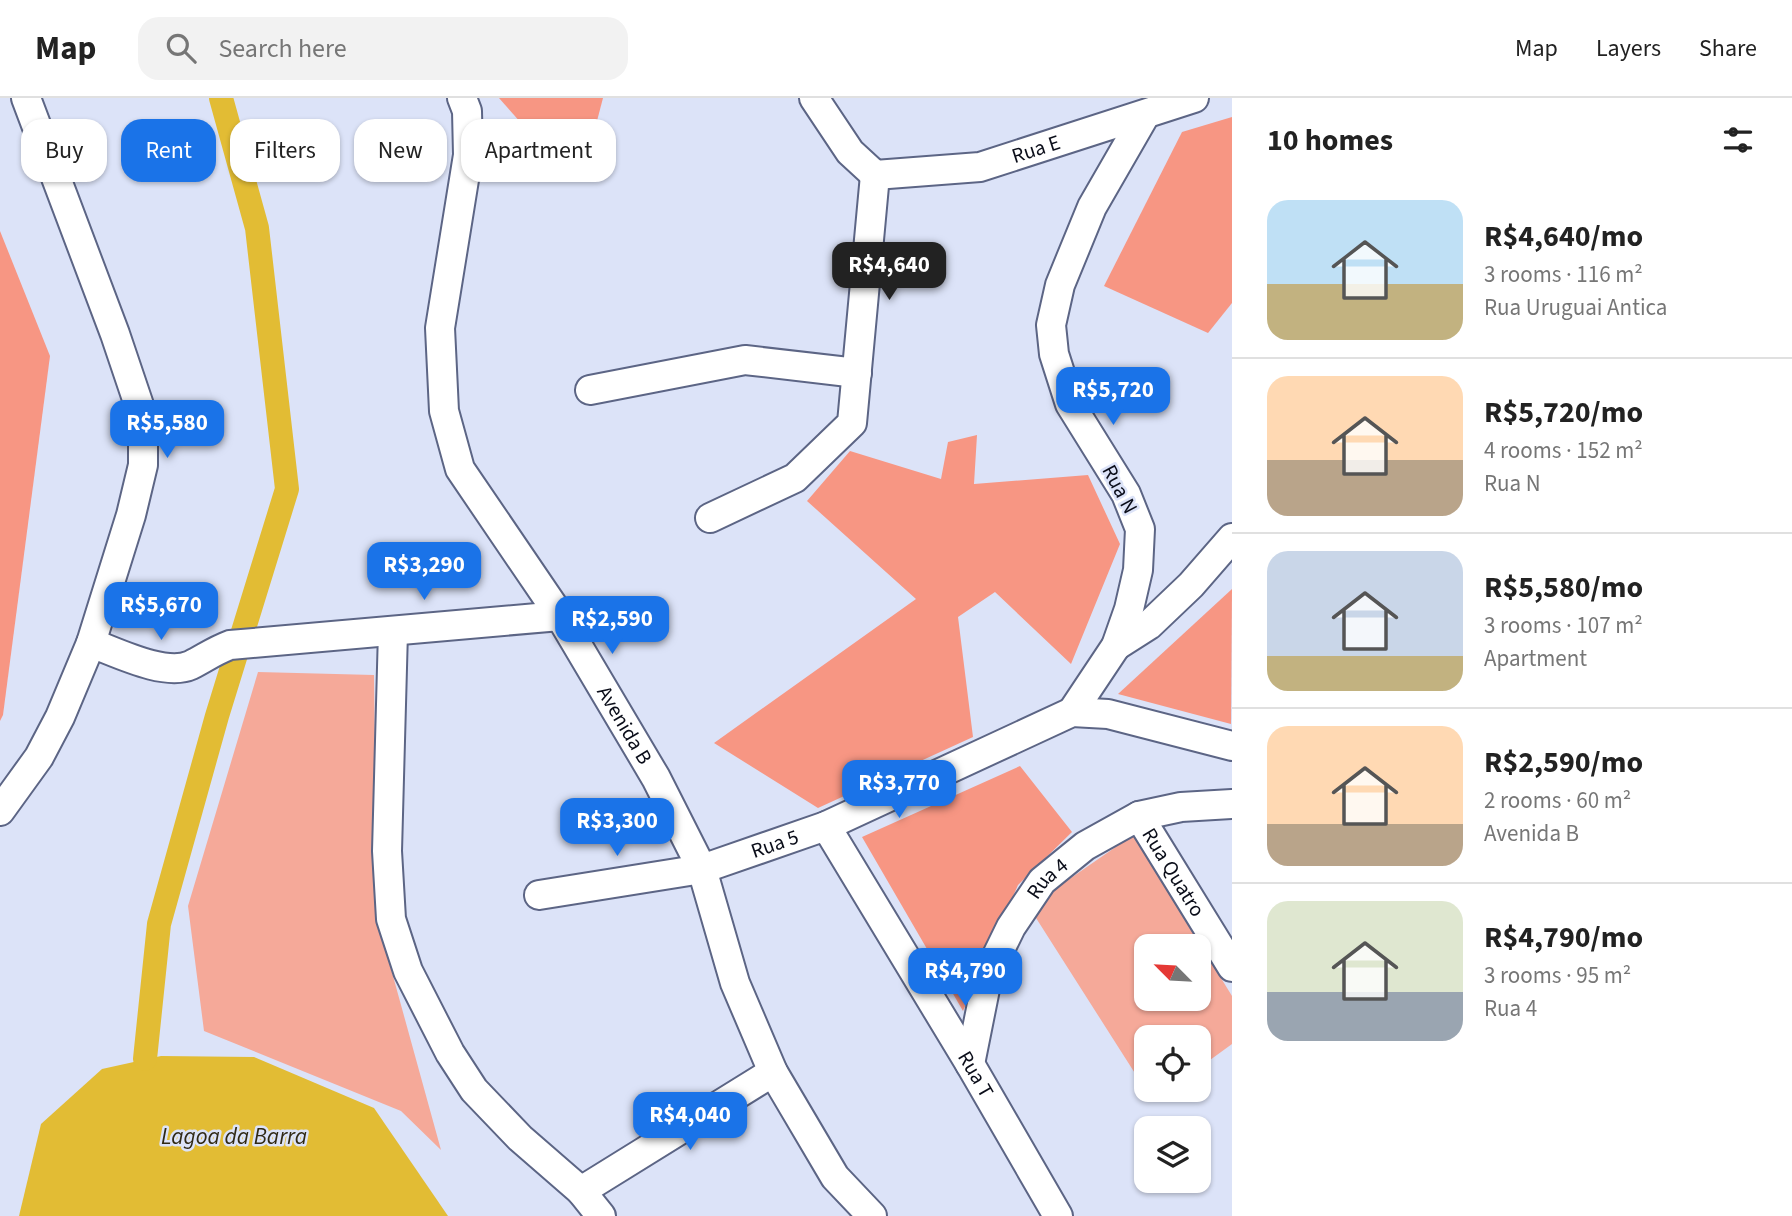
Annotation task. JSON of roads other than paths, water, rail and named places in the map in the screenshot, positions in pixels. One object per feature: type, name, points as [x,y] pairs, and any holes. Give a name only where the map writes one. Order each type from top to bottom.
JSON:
[{"type":"street","points":[[0,811],[39,757],[60,717],[91,643],[131,515],[142,465],[143,416],[26,98]]},
{"type":"street","name":"Avenida B","points":[[463,98],[467,111],[468,155],[440,328],[444,411],[460,470],[560,615],[656,778],[702,869],[735,983],[773,1072],[835,1177],[872,1216]]},
{"type":"street","points":[[710,518],[795,478],[852,423],[875,175],[850,152],[814,98]]},
{"type":"street","name":"Rua E","points":[[875,175],[980,167],[1194,98]]},
{"type":"street","name":"Rua N","points":[[1072,712],[1116,646],[1135,583],[1140,529],[1126,494],[1070,404],[1054,354],[1051,325],[1060,285],[1093,207],[1144,115]]},
{"type":"street","points":[[590,390],[745,360],[858,373]]},
{"type":"street","points":[[1116,646],[1149,625],[1191,586],[1232,538]]},
{"type":"street","points":[[91,643],[158,667],[177,668],[190,666],[212,651],[230,645],[560,615]]},
{"type":"street","points":[[393,631],[387,851],[391,919],[408,971],[450,1053],[474,1090],[520,1138],[581,1192],[601,1216]]},
{"type":"street","points":[[1072,712],[1108,713],[1232,746]]},
{"type":"street","name":"Rua 5","points":[[539,895],[702,869],[826,827],[1072,712]]},
{"type":"street","name":"Rua 4","points":[[970,1064],[988,974],[1011,927],[1042,881],[1085,846],[1139,816],[1181,807],[1232,804]]},
{"type":"street","name":"Rua Quatro","points":[[1139,816],[1232,967]]},
{"type":"street","name":"Rua T","points":[[826,827],[970,1064],[1058,1216]]},
{"type":"street","points":[[581,1192],[773,1072]]},
{"type":"water","name":"Lagoa da Barra","points":[[161,1056],[254,1057],[374,1108],[448,1216],[19,1216],[41,1124],[102,1069]]},
{"type":"waterway","points":[[145,1059],[159,924],[217,716],[287,489],[257,228],[221,98]]}]
